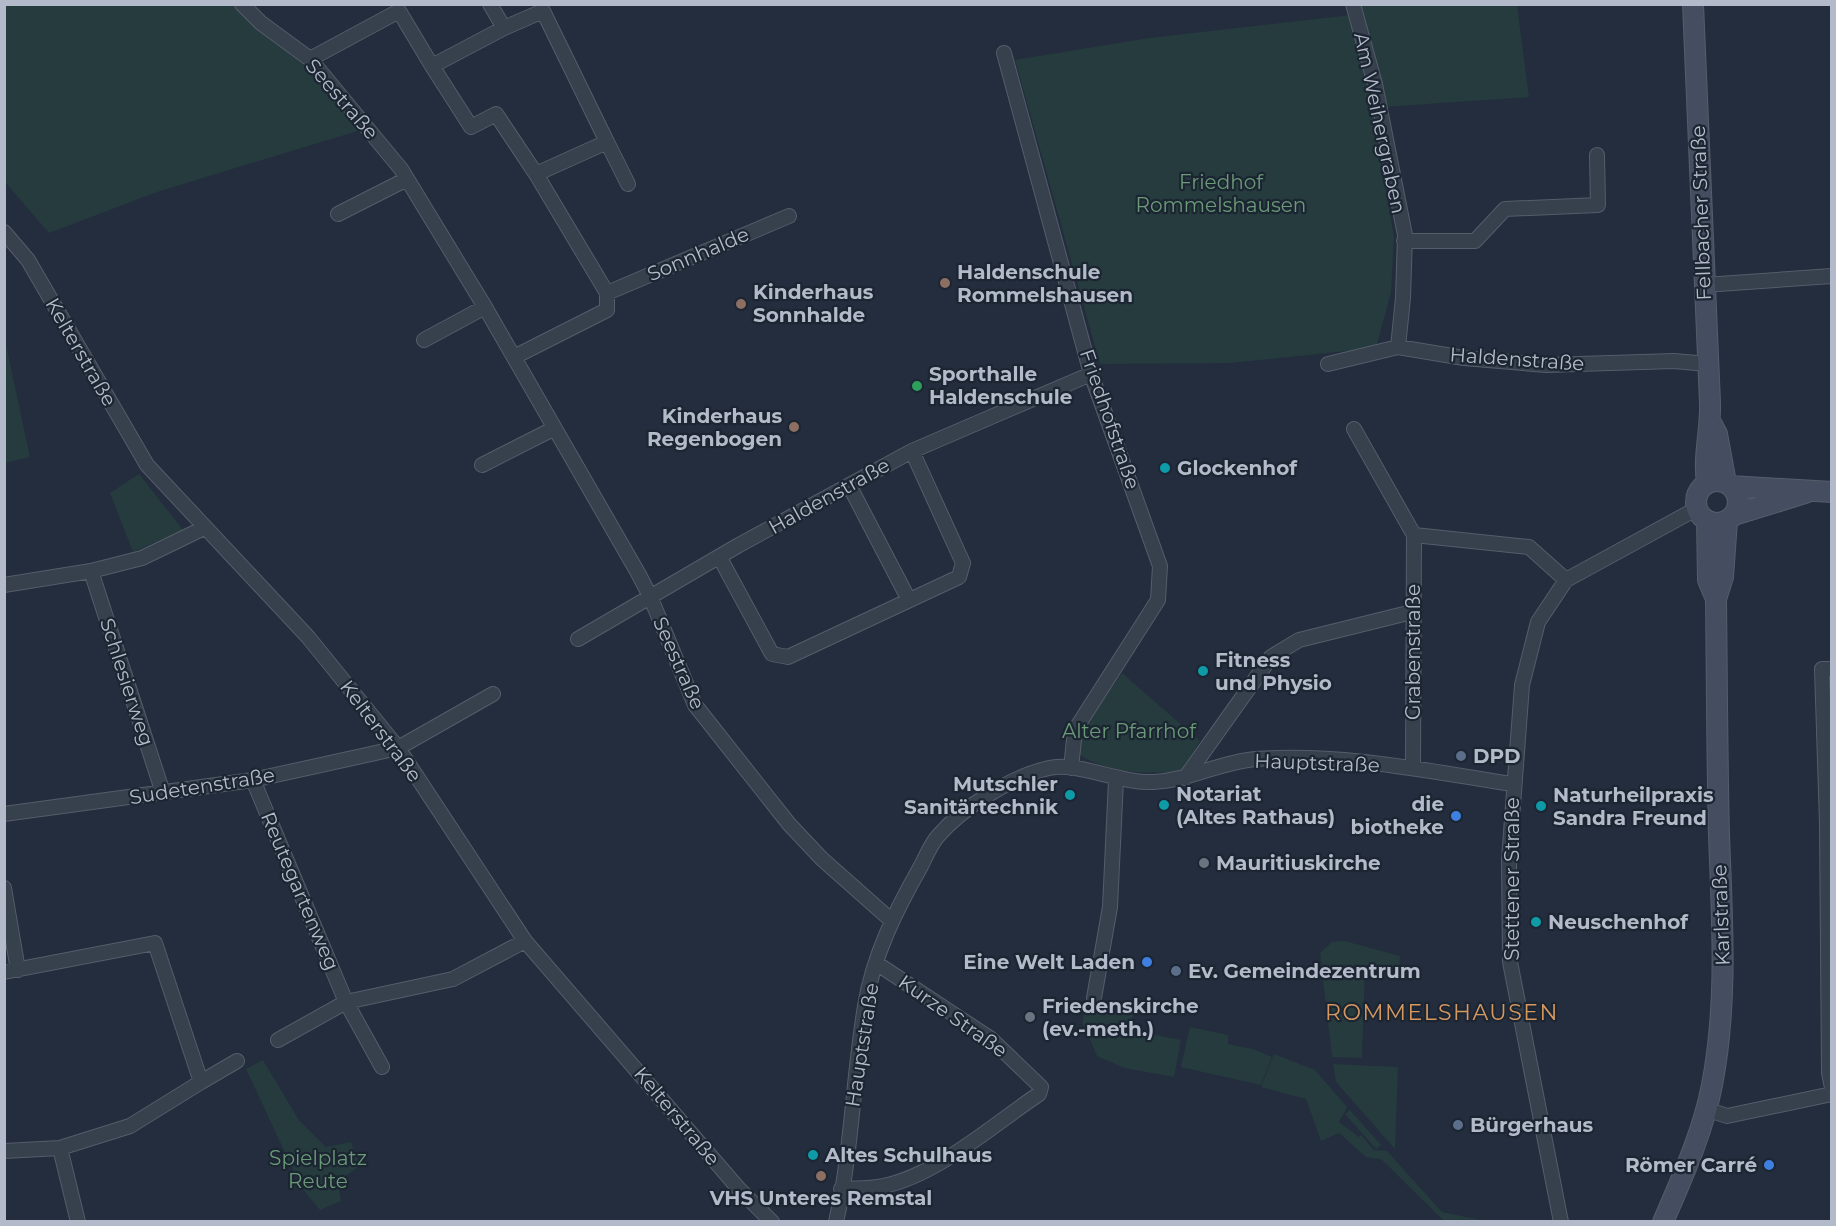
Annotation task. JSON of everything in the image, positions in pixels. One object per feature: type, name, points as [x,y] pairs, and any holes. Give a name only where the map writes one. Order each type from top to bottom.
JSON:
[{"type":"main road","name":"Fellbacher Straße","points":[[1693,4],[1710,422],[1717,434],[1722,484]]},
{"type":"main road","points":[[1808,492],[1717,524],[1702,515],[1696,499],[1701,489],[1722,484],[1832,492]]},
{"type":"main road","points":[[1722,484],[1738,500],[1731,518]]},
{"type":"main road","name":"Karlstraße","points":[[1702,515],[1708,580],[1716,599]]},
{"type":"main road","name":"Karlstraße","points":[[1663,1221],[1700,1131],[1721,1033],[1723,968],[1717,767],[1716,599],[1724,577],[1731,518]]},
{"type":"street","name":"Seestraße","points":[[242,4],[261,23],[310,59],[407,179],[485,307],[650,596],[695,705],[789,824],[822,859],[892,921]]},
{"type":"street","points":[[490,4],[504,28]]},
{"type":"street","name":"Am Weihergraben","points":[[1353,4],[1375,84],[1404,242],[1403,298],[1398,346]]},
{"type":"street","points":[[310,59],[399,8],[471,127],[496,114],[536,174],[607,293],[607,310],[514,357]]},
{"type":"street","points":[[432,66],[541,8],[628,184]]},
{"type":"street","name":"Friedhofstraße","points":[[1004,53],[1091,374],[1160,566],[1158,600],[1075,730],[1071,768]]},
{"type":"street","points":[[536,174],[607,142]]},
{"type":"street","name":"Am Weihergraben","points":[[1404,242],[1474,242],[1505,209],[1598,205],[1598,155]]},
{"type":"street","points":[[338,214],[407,179]]},
{"type":"street","name":"Sonnhalde","points":[[607,293],[789,216]]},
{"type":"street","name":"Kelterstraße","points":[[4,232],[28,260],[147,465],[308,637],[398,748],[525,941],[739,1189],[770,1221]]},
{"type":"street","points":[[1704,285],[1832,276]]},
{"type":"street","points":[[424,339],[485,307]]},
{"type":"street","name":"Haldenstraße","points":[[1328,364],[1398,346],[1464,358],[1546,365],[1674,361],[1708,364]]},
{"type":"street","name":"Haldenstraße","points":[[578,639],[650,596],[912,451],[1091,374]]},
{"type":"street","points":[[482,465],[553,429]]},
{"type":"street","points":[[1354,429],[1414,535],[1529,547],[1566,580],[1702,515]]},
{"type":"street","points":[[720,558],[772,654],[788,657],[959,577],[963,563],[912,451]]},
{"type":"street","points":[[849,485],[909,600]]},
{"type":"street","points":[[4,585],[91,571],[142,558],[204,528]]},
{"type":"street","name":"Grabenstraße","points":[[1413,768],[1414,535]]},
{"type":"street","name":"Schlesierweg","points":[[91,571],[163,793]]},
{"type":"street","name":"Stettener Straße","points":[[1561,1221],[1510,962],[1508,869],[1512,784],[1522,685],[1538,622],[1566,580]]},
{"type":"street","points":[[1184,779],[1271,657],[1299,640],[1412,612]]},
{"type":"street","points":[[1827,669],[1829,1073],[1832,1088]]},
{"type":"street","points":[[398,748],[493,694]]},
{"type":"street","name":"Sudetenstraße","points":[[4,814],[253,780],[398,748]]},
{"type":"street","name":"Hauptstraße","points":[[836,1221],[865,1004],[876,963],[892,921],[938,836],[981,799],[1030,774],[1052,767],[1071,768],[1116,780],[1151,783],[1184,779],[1228,762],[1256,759],[1343,761],[1413,768],[1512,784]]},
{"type":"street","name":"Reutegartenweg","points":[[253,780],[346,1002],[382,1067]]},
{"type":"street","points":[[1094,998],[1110,907],[1116,780]]},
{"type":"street","points":[[4,888],[11,971],[155,943],[201,1082]]},
{"type":"street","points":[[278,1040],[346,1002],[453,979],[525,941]]},
{"type":"street","name":"Kurze Straße","points":[[841,1190],[883,1186],[914,1176],[946,1158],[1039,1094],[1041,1087],[991,1039],[876,963]]},
{"type":"street","points":[[4,1151],[60,1148],[130,1126],[237,1061]]},
{"type":"street","points":[[1706,1108],[1727,1116],[1832,1094]]},
{"type":"street","points":[[60,1148],[78,1221]]},
{"type":"green space","points":[[4,5],[233,5],[257,27],[304,63],[364,129],[157,192],[49,233],[5,182]]},
{"type":"green space","points":[[1357,5],[1517,5],[1529,97],[1383,107]]},
{"type":"green space","name":"Friedhof Rommelshausen","points":[[1351,15],[1374,106],[1371,107],[1394,237],[1391,292],[1376,348],[1230,363],[1100,364],[1015,60],[1149,38]]},
{"type":"green space","points":[[5,340],[30,457],[4,463]]},
{"type":"green space","points":[[139,474],[183,530],[133,552],[110,493]]},
{"type":"green space","name":"Alter Pfarrhof","points":[[1122,673],[1200,741],[1181,772],[1141,772],[1115,769],[1090,761],[1079,754],[1081,731]]},
{"type":"green space","points":[[1345,941],[1400,956],[1399,972],[1365,970],[1362,1058],[1332,1057],[1320,953],[1332,942]]},
{"type":"green space","points":[[1098,1001],[1133,1013],[1130,1030],[1181,1040],[1174,1077],[1124,1068],[1097,1056],[1082,1022],[1087,1005]]},
{"type":"green space","points":[[1190,1027],[1228,1035],[1228,1044],[1253,1049],[1272,1057],[1261,1085],[1181,1067]]},
{"type":"green space","points":[[1274,1054],[1315,1070],[1347,1107],[1339,1122],[1359,1137],[1361,1135],[1374,1150],[1387,1151],[1442,1212],[1485,1221],[1444,1221],[1381,1159],[1366,1157],[1339,1133],[1321,1141],[1306,1099],[1261,1087]]},
{"type":"green space","name":"Spielplatz Reute","points":[[263,1060],[299,1120],[326,1147],[351,1142],[360,1166],[338,1181],[341,1201],[320,1210],[301,1187],[246,1069]]},
{"type":"green space","points":[[1333,1064],[1398,1067],[1395,1149],[1336,1082]]},
{"type":"green space","points":[[1350,1110],[1381,1145],[1376,1149],[1345,1114]]},
{"type":"place","name":"Haldenschule Rommelshausen","points":[[945,283]]},
{"type":"place","name":"Kinderhaus Sonnhalde","points":[[741,304]]},
{"type":"place","name":"Sporthalle Haldenschule","points":[[917,386]]},
{"type":"place","name":"Kinderhaus Regenbogen","points":[[794,427]]},
{"type":"place","name":"Glockenhof","points":[[1165,468]]},
{"type":"place","name":"Fitness und Physio","points":[[1203,671]]},
{"type":"place","name":"DPD","points":[[1461,756]]},
{"type":"place","name":"Mutschler Sanitärtechnik","points":[[1070,795]]},
{"type":"place","name":"Notariat (Altes Rathaus)","points":[[1164,805]]},
{"type":"place","name":"Naturheilpraxis Sandra Freund","points":[[1541,806]]},
{"type":"place","name":"die biotheke","points":[[1456,816]]},
{"type":"place","name":"Mauritiuskirche","points":[[1204,863]]},
{"type":"place","name":"Neuschenhof","points":[[1536,922]]},
{"type":"place","name":"Eine Welt Laden","points":[[1147,962]]},
{"type":"place","name":"Ev. Gemeindezentrum","points":[[1176,971]]},
{"type":"place","name":"Friedenskirche (ev.-meth.)","points":[[1030,1017]]},
{"type":"place","name":"Bürgerhaus","points":[[1458,1125]]},
{"type":"place","name":"Altes Schulhaus","points":[[813,1155]]},
{"type":"place","name":"Römer Carré","points":[[1769,1165]]},
{"type":"place","name":"VHS Unteres Remstal","points":[[821,1176]]},
{"type":"district","name":"ROMMELSHAUSEN","points":[[1442,1012]]}]
